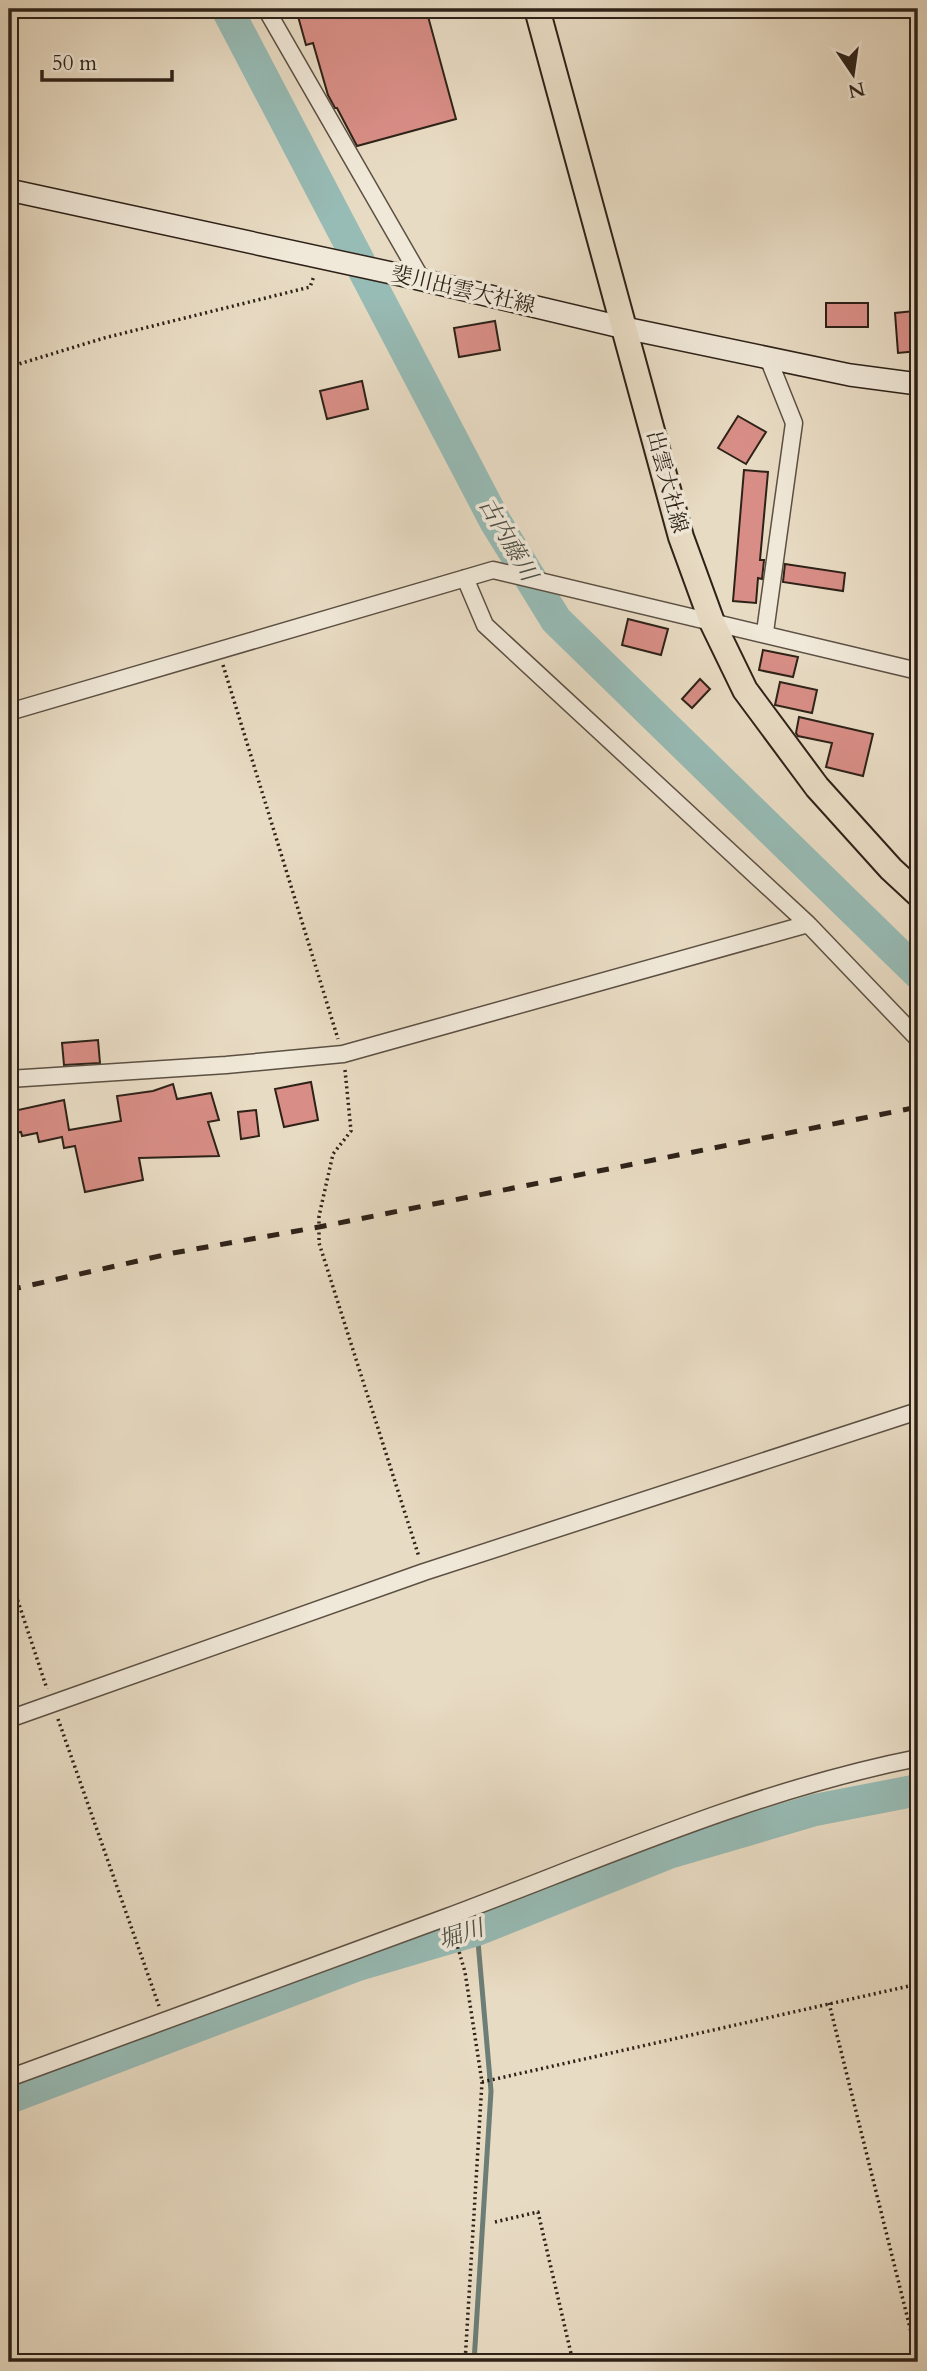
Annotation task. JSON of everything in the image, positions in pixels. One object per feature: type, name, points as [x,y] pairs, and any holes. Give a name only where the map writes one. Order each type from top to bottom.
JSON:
[{"type":"main road","name":"出雲大社線","points":[[537,9],[681,537],[712,622],[746,690],[817,788],[891,869],[918,894]]},
{"type":"main road","name":"斐川出雲大社線","points":[[9,190],[328,259],[625,328],[850,375],[918,384]]},
{"type":"street","points":[[266,9],[416,279]]},
{"type":"street","points":[[765,632],[794,423],[768,358]]},
{"type":"street","points":[[9,712],[493,569],[712,622],[765,632],[918,671]]},
{"type":"street","points":[[465,578],[485,625],[808,924],[918,1039]]},
{"type":"street","points":[[9,1079],[226,1065],[343,1054],[808,924]]},
{"type":"street","points":[[9,1719],[424,1572],[918,1411]]},
{"type":"street","points":[[9,2078],[450,1919],[672,1830],[857,1770],[918,1758]]},
{"type":"path","points":[[9,366],[104,338],[310,286],[328,259]]},
{"type":"path","points":[[218,650],[343,1054],[351,1131],[333,1154],[319,1216],[319,1243],[424,1572]]},
{"type":"path","points":[[9,1574],[164,2021]]},
{"type":"path","points":[[450,1919],[465,1972],[482,2082],[465,2362]]},
{"type":"path","points":[[482,2082],[918,1983]]},
{"type":"path","points":[[829,2003],[918,2360]]},
{"type":"path","points":[[495,2222],[538,2213],[573,2362]]},
{"type":"building","points":[[296,9],[426,9],[456,119],[357,146],[328,95],[313,43],[306,45]]},
{"type":"building","points":[[826,303],[868,303],[868,327],[826,327]]},
{"type":"building","points":[[914,311],[918,351],[898,353],[895,313]]},
{"type":"building","points":[[495,321],[500,350],[459,357],[454,328]]},
{"type":"building","points":[[362,381],[368,409],[327,419],[320,391]]},
{"type":"building","points":[[738,416],[766,432],[746,464],[718,448]]},
{"type":"building","points":[[744,470],[768,472],[760,560],[764,560],[762,579],[758,578],[756,603],[733,601]]},
{"type":"building","points":[[785,564],[845,573],[843,591],[783,582]]},
{"type":"building","points":[[628,619],[668,629],[661,655],[622,645]]},
{"type":"building","points":[[763,650],[798,657],[793,677],[759,670]]},
{"type":"building","points":[[700,679],[710,689],[692,708],[682,699]]},
{"type":"building","points":[[780,682],[817,690],[812,713],[775,705]]},
{"type":"building","points":[[799,717],[873,734],[863,776],[826,767],[832,743],[798,736],[796,733]]},
{"type":"building","points":[[98,1040],[100,1063],[64,1065],[62,1043]]},
{"type":"building","points":[[311,1082],[318,1120],[284,1127],[275,1089]]},
{"type":"building","points":[[173,1084],[177,1099],[211,1093],[219,1120],[208,1122],[219,1156],[139,1158],[143,1180],[85,1192],[75,1146],[64,1148],[62,1137],[39,1142],[37,1133],[22,1136],[21,1132],[9,1134],[9,1112],[64,1100],[69,1130],[121,1121],[117,1096],[153,1091]]},
{"type":"building","points":[[256,1110],[259,1136],[241,1139],[238,1112]]},
{"type":"waterway","name":"古内藤川","points":[[227,9],[495,521],[556,620],[918,973]]},
{"type":"waterway","name":"堀川","points":[[9,2098],[355,1966],[477,1930],[669,1853],[815,1810],[918,1790]]},
{"type":"waterway","points":[[474,2362],[491,2091],[477,1930]]},
{"type":"railway","points":[[9,1290],[173,1253],[319,1227],[918,1107]]}]
